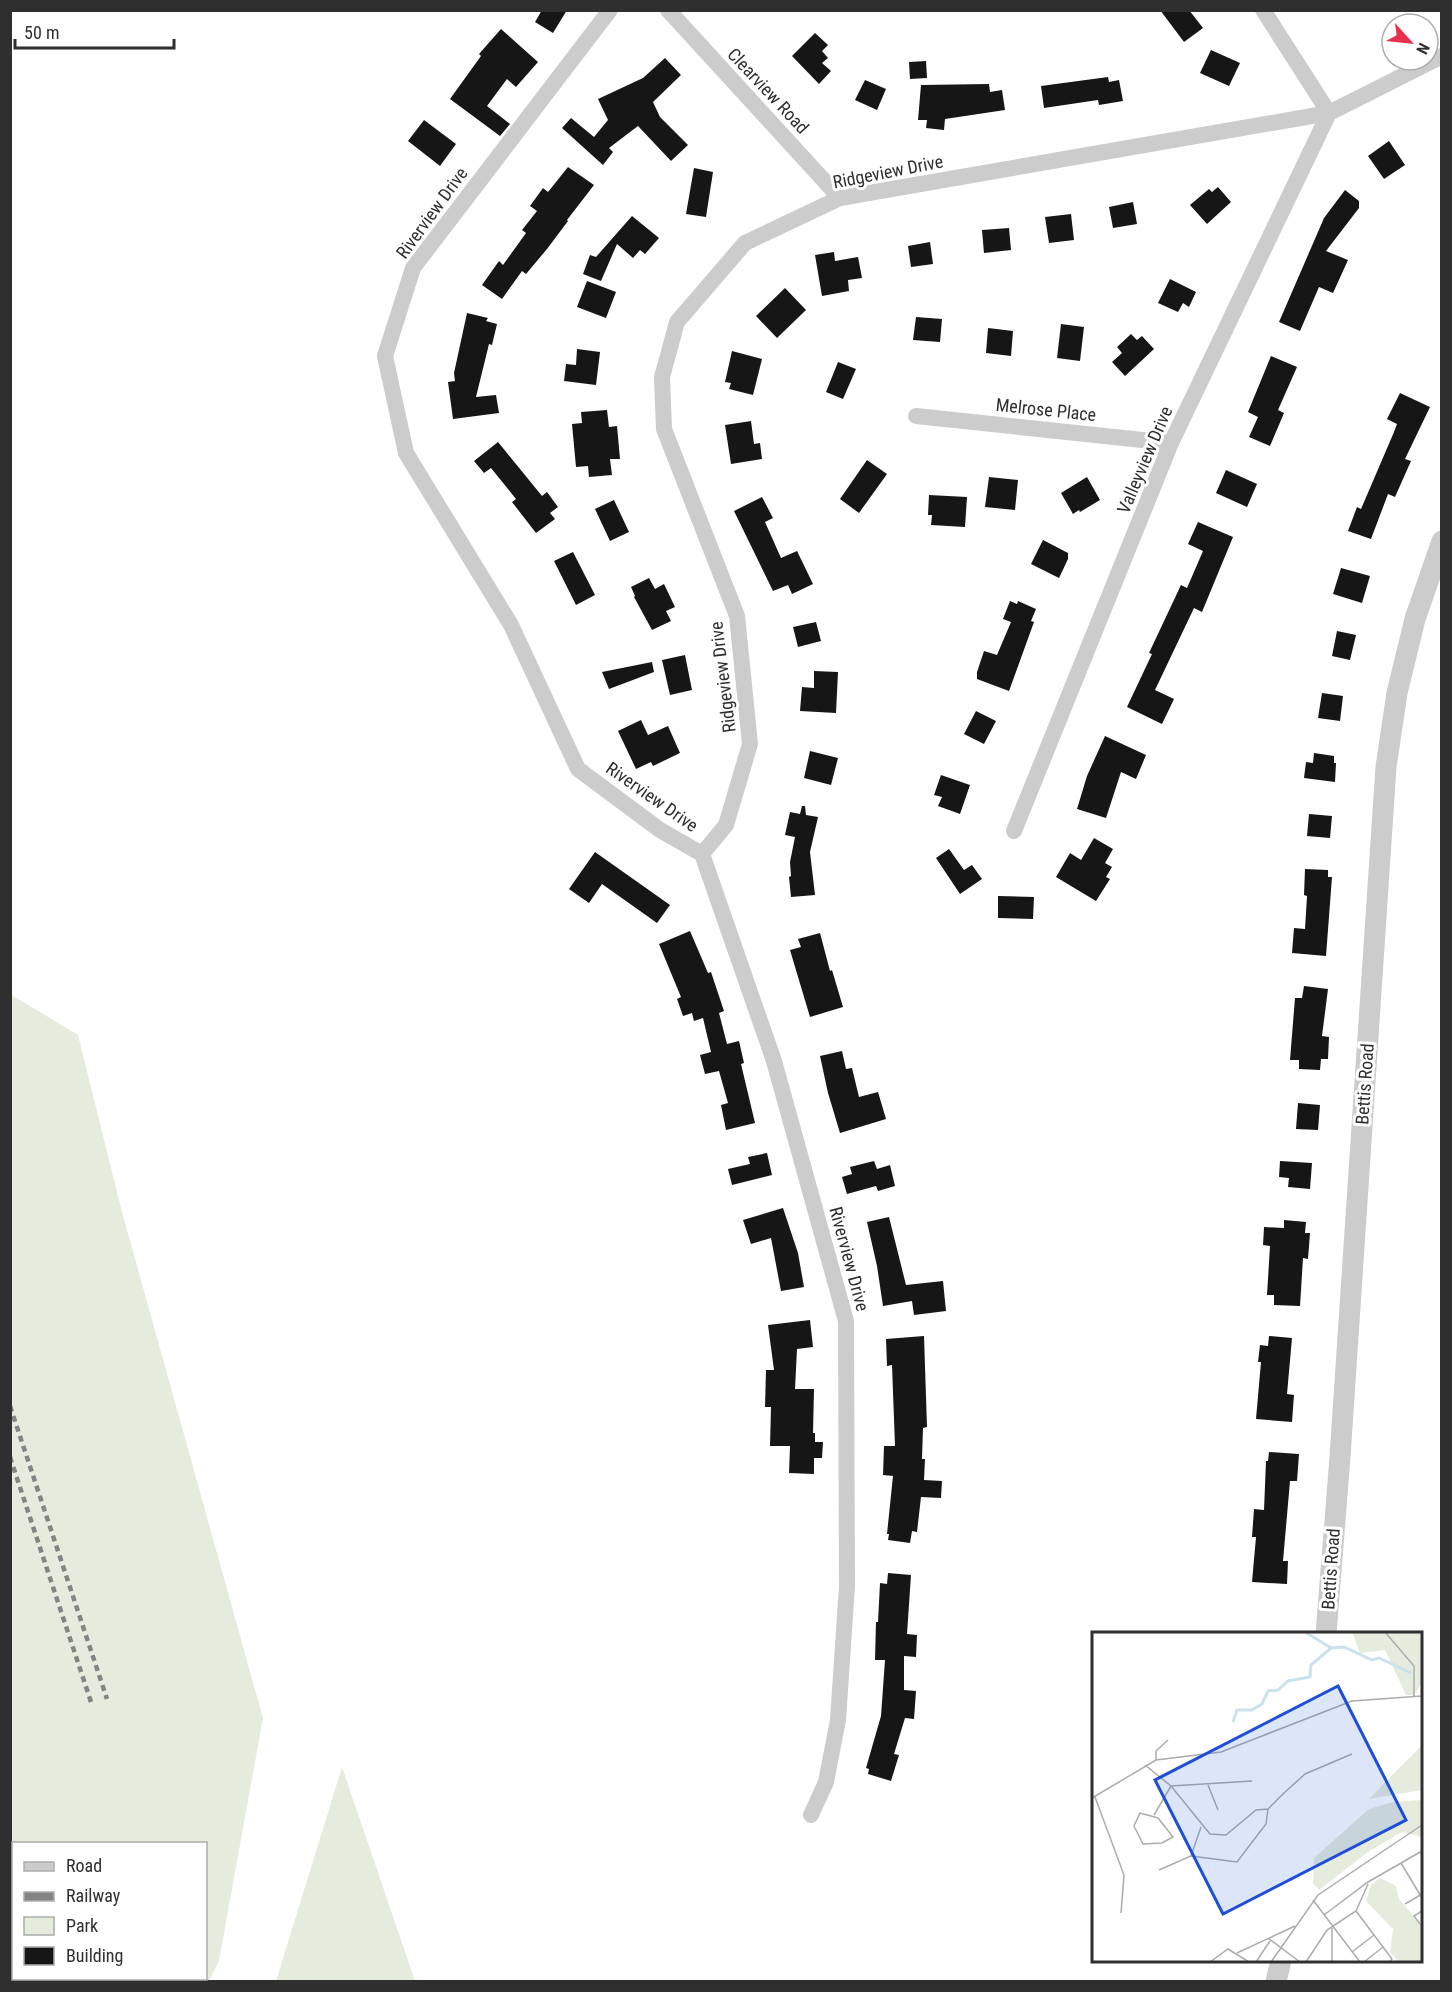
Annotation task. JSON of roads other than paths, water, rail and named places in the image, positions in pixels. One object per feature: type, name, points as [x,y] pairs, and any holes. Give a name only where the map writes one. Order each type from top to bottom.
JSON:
[{"type":"street","name":"Riverview Drive","points":[[610,10],[413,268],[385,356],[405,453],[511,625],[578,769],[660,831],[702,854],[774,1061],[846,1321],[846,1609],[838,1720],[826,1782],[811,1815]]},
{"type":"street","name":"Clearview Road","points":[[668,10],[840,198]]},
{"type":"street","points":[[1263,10],[1329,113]]},
{"type":"street","name":"Ridgeview Drive","points":[[702,854],[726,825],[750,744],[737,616],[664,429],[662,377],[677,321],[746,243],[840,198],[1329,113],[1442,56]]},
{"type":"street","name":"Valleyview Drive","points":[[1014,831],[1172,443],[1329,113]]},
{"type":"street","name":"Melrose Place","points":[[916,416],[1172,443]]},
{"type":"street","name":"Bettis Road","points":[[1326,1632],[1386,767],[1397,693],[1415,619],[1442,541]]},
{"type":"street","points":[[1276,1982],[1281,1962]]},
{"type":"railway","points":[[10,1406],[107,1699]]},
{"type":"railway","points":[[10,1457],[91,1702]]}]
